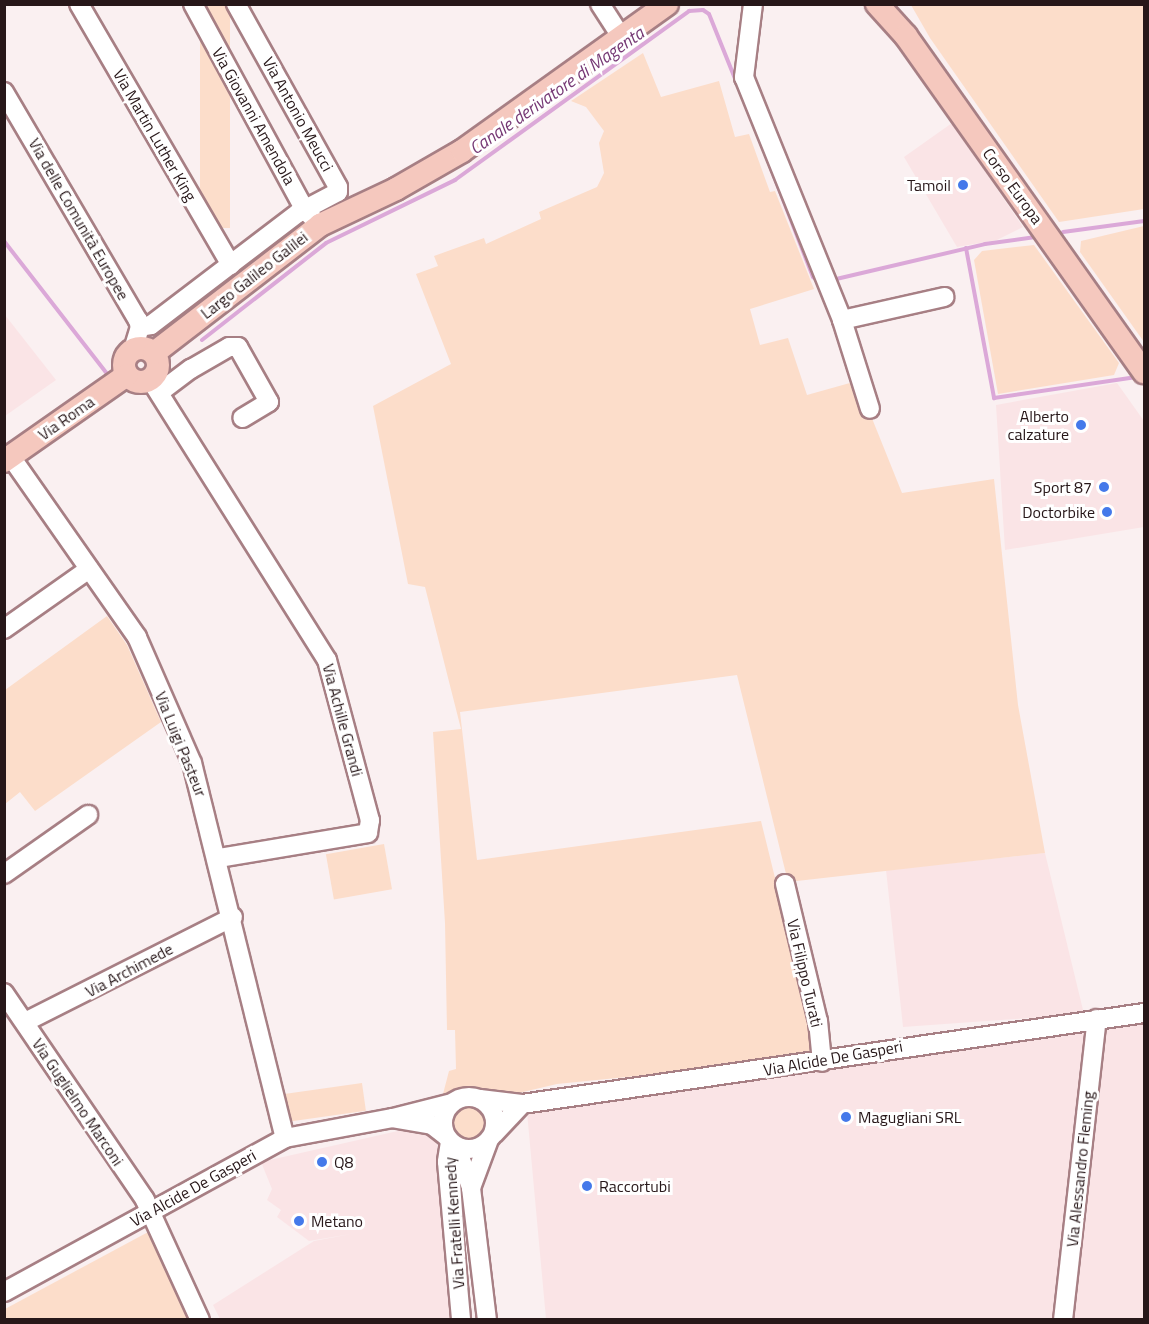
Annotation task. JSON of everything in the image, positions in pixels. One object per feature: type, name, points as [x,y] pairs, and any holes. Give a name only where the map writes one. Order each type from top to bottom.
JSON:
[{"type":"main road","points":[[622,38],[667,4]]},
{"type":"main road","name":"Corso Europa","points":[[877,4],[906,36],[1144,372]]},
{"type":"main road","name":"Largo Galileo Galilei","points":[[144,352],[313,217],[360,206],[462,151],[622,38]]},
{"type":"main road","points":[[144,352],[158,364],[155,386],[128,375],[125,358],[144,352]]},
{"type":"main road","name":"Via Roma","points":[[8,459],[128,375]]},
{"type":"street","name":"Via Martin Luther King","points":[[79,4],[231,265]]},
{"type":"street","name":"Via Giovanni Amendola","points":[[193,4],[313,217]]},
{"type":"street","name":"Via Antonio Meucci","points":[[236,4],[338,187],[338,192],[313,217]]},
{"type":"street","points":[[600,4],[622,38]]},
{"type":"street","points":[[753,4],[744,76],[842,320],[870,409]]},
{"type":"street","name":"Via delle Comunità Europee","points":[[4,92],[140,327]]},
{"type":"street","name":"Largo Galileo Galilei","points":[[140,327],[151,325],[231,265],[313,217]]},
{"type":"street","points":[[842,320],[944,297]]},
{"type":"street","points":[[140,327],[144,352]]},
{"type":"street","points":[[155,386],[229,347],[238,347],[269,402],[242,418]]},
{"type":"street","name":"Via Achille Grandi","points":[[155,386],[327,660],[370,820],[368,833],[218,858]]},
{"type":"street","name":"Via Luigi Pasteur","points":[[8,459],[137,637],[195,771],[233,917],[285,1138]]},
{"type":"street","points":[[4,628],[89,569]]},
{"type":"street","points":[[4,874],[88,815]]},
{"type":"street","name":"Via Filippo Turati","points":[[785,884],[818,1021],[822,1062]]},
{"type":"street","name":"Via Archimede","points":[[25,1023],[233,917]]},
{"type":"street","name":"Via Guglielmo Marconi","points":[[4,993],[151,1212],[200,1320]]},
{"type":"street","name":"Via Alcide De Gasperi","points":[[480,1099],[522,1104],[822,1062],[881,1049],[1144,1013]]},
{"type":"street","name":"Via Alessandro Fleming","points":[[1063,1320],[1097,1019]]},
{"type":"street","points":[[490,1139],[495,1118],[480,1099],[465,1097],[452,1103],[444,1116],[448,1139],[472,1150],[490,1139],[522,1104]]},
{"type":"street","name":"Via Alcide De Gasperi","points":[[4,1292],[285,1138],[393,1118],[452,1103]]},
{"type":"street","name":"Via Alcide De Gasperi","points":[[393,1118],[432,1125],[448,1139]]},
{"type":"street","name":"Via Fratelli Kennedy","points":[[448,1139],[471,1188],[487,1320]]},
{"type":"street","name":"Via Fratelli Kennedy","points":[[448,1139],[447,1162],[462,1320]]},
{"type":"street","name":"Via Fratelli Kennedy","points":[[471,1188],[490,1139]]},
{"type":"shaded area","points":[[200,5],[230,5],[230,228],[200,228]]},
{"type":"shaded area","points":[[911,5],[1144,5],[1144,209],[1059,222],[930,38]]},
{"type":"shaded area","points":[[643,53],[661,97],[719,81],[735,137],[749,134],[770,192],[775,191],[814,289],[750,309],[760,345],[788,338],[807,395],[857,381],[902,493],[994,479],[1018,705],[1045,853],[788,882],[737,675],[460,712],[477,860],[761,821],[810,1020],[812,1052],[809,1056],[756,1064],[557,1084],[510,1095],[473,1086],[443,1094],[449,1071],[456,1069],[455,1030],[447,1030],[445,923],[433,732],[461,729],[425,587],[408,584],[373,406],[451,364],[416,274],[438,266],[434,256],[484,238],[486,244],[541,219],[539,212],[597,187],[604,173],[599,143],[604,131],[586,107],[571,101]]},
{"type":"shaded area","points":[[952,123],[1023,227],[997,240],[957,247],[904,157]]},
{"type":"shaded area","points":[[1144,226],[1144,342],[1080,252],[1081,241]]},
{"type":"shaded area","points":[[1034,245],[1119,363],[1114,375],[998,394],[974,260],[982,251]]},
{"type":"shaded area","points":[[5,315],[56,380],[4,416]]},
{"type":"shaded area","points":[[1117,383],[1144,421],[1144,527],[1005,550],[996,405]]},
{"type":"shaded area","points":[[107,616],[127,645],[161,722],[35,811],[20,792],[5,804],[5,690]]},
{"type":"shaded area","points":[[384,844],[392,889],[334,900],[326,854]]},
{"type":"shaded area","points":[[1045,853],[1084,1014],[903,1027],[886,870]]},
{"type":"shaded area","points":[[1144,1021],[1144,1319],[546,1319],[527,1112]]},
{"type":"shaded area","points":[[362,1083],[366,1111],[285,1122],[281,1094]]},
{"type":"shaded area","points":[[469,1104],[483,1109],[488,1123],[483,1137],[469,1142],[455,1137],[450,1123],[455,1109]]},
{"type":"shaded area","points":[[411,1128],[422,1128],[437,1142],[457,1319],[220,1319],[213,1305],[314,1241],[351,1234],[309,1241],[277,1217],[281,1210],[267,1200],[272,1189],[261,1162]]},
{"type":"shaded area","points":[[150,1231],[190,1320],[5,1320],[5,1309]]},
{"type":"waterway","name":"Canale derivatore di Magenta","points":[[202,340],[326,243],[455,180],[689,11],[703,10],[709,14],[736,81]]},
{"type":"waterway","name":"Canale derivatore di Magenta","points":[[757,132],[813,277],[819,282]]},
{"type":"waterway","name":"Canale derivatore di Magenta","points":[[1063,232],[1144,221]]},
{"type":"waterway","name":"Canale derivatore di Magenta","points":[[832,280],[985,244],[1036,237]]},
{"type":"waterway","name":"Canale derivatore di Magenta","points":[[4,241],[108,375]]},
{"type":"waterway","points":[[966,248],[994,398],[1136,377]]},
{"type":"place","name":"Tamoil","points":[[963,185]]},
{"type":"place","name":"Alberto calzature","points":[[1081,425]]},
{"type":"place","name":"Sport 87","points":[[1104,487]]},
{"type":"place","name":"Doctorbike","points":[[1107,512]]},
{"type":"place","name":"Magugliani SRL","points":[[846,1117]]},
{"type":"place","name":"Q8","points":[[322,1162]]},
{"type":"place","name":"Raccortubi","points":[[587,1186]]},
{"type":"place","name":"Metano","points":[[299,1221]]}]
